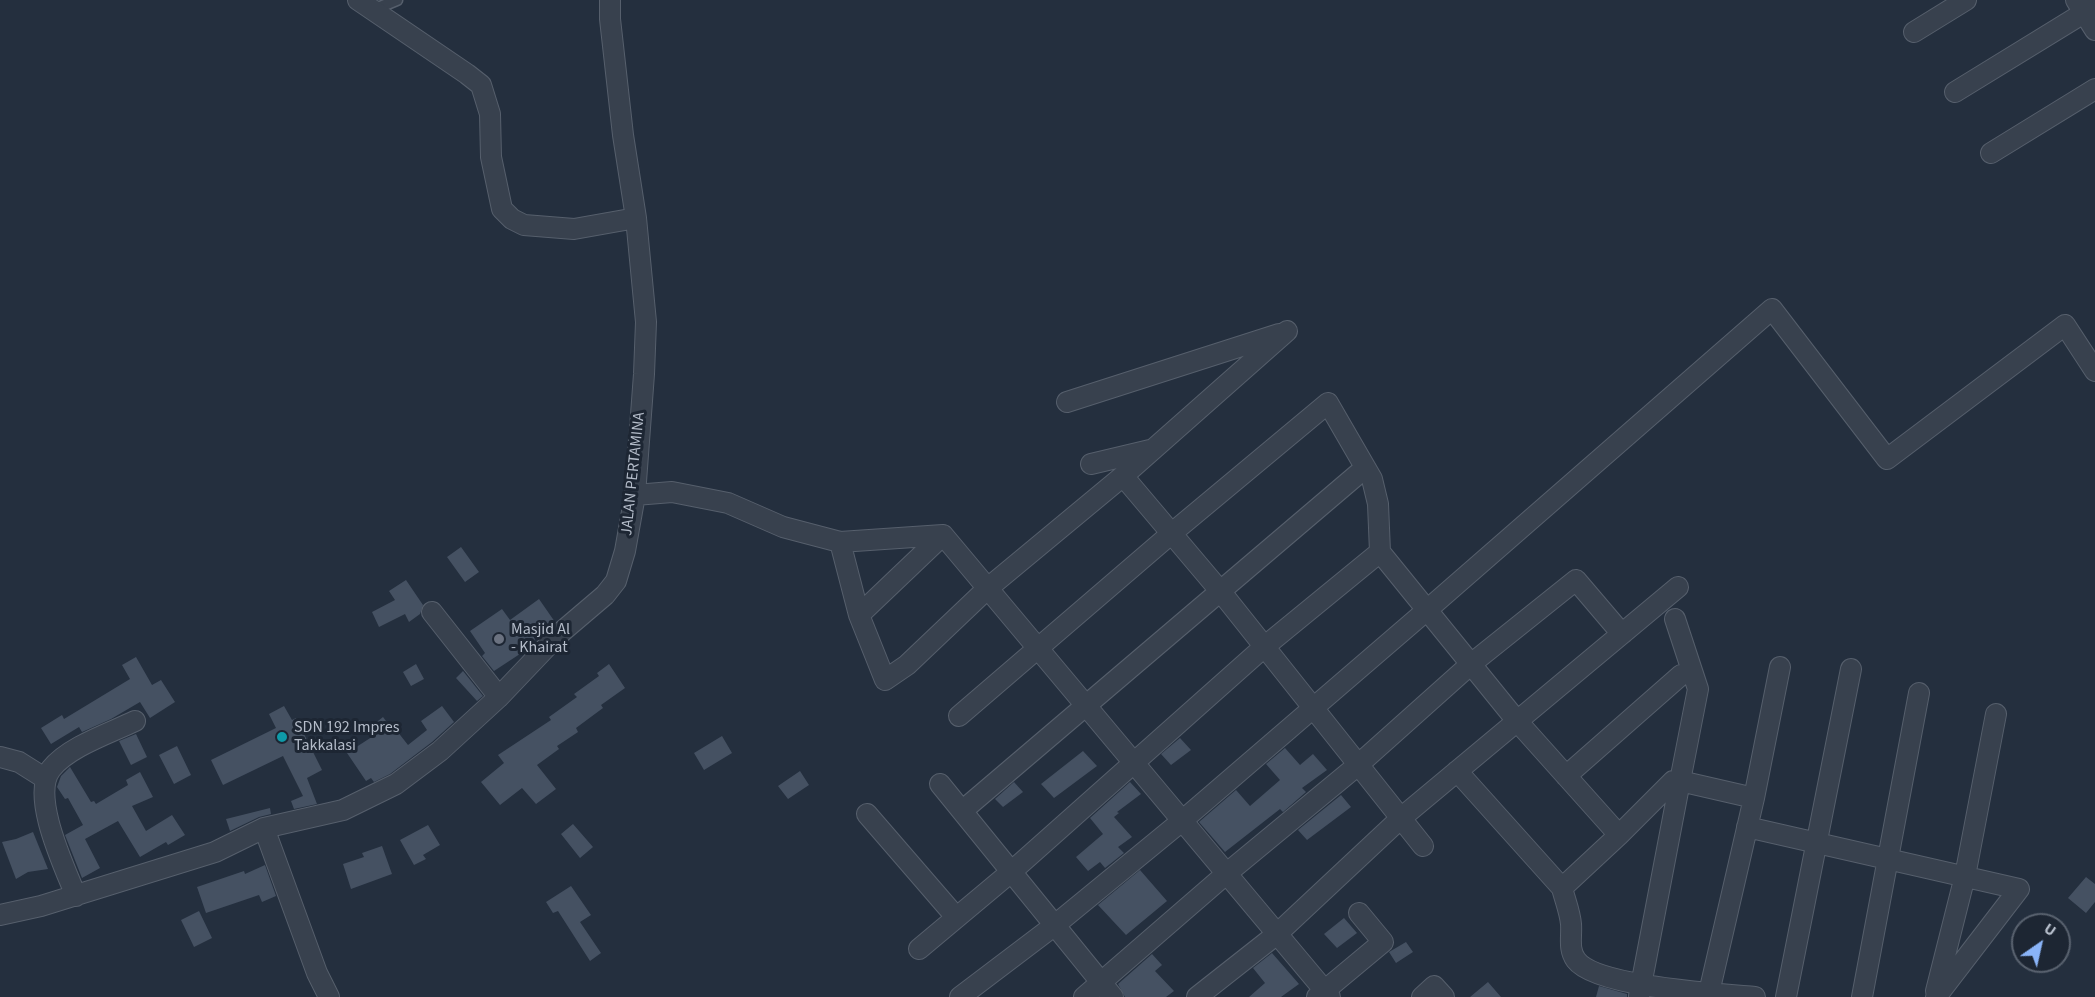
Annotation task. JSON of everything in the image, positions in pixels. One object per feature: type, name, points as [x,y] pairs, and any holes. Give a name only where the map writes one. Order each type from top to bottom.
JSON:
[{"type":"street","name":"JALAN PERTAMINA","points":[[0,915],[76,896],[215,852],[264,828],[343,810],[396,784],[440,751],[499,697],[558,635],[605,595],[616,581],[625,551],[635,495],[644,374],[645,322],[636,218],[623,135],[610,19],[610,0]]},
{"type":"street","points":[[1914,32],[1966,0]]},
{"type":"street","points":[[365,5],[467,74],[481,86],[490,114],[491,158],[502,209],[512,219],[524,225],[574,230],[636,218]]},
{"type":"street","points":[[1955,92],[2085,6],[2095,30]]},
{"type":"street","points":[[1991,153],[2095,89]]},
{"type":"street","points":[[960,997],[1055,925],[1183,820],[1772,309],[1887,459],[2065,325],[2095,371]]},
{"type":"street","points":[[840,542],[860,615],[885,680],[908,665],[988,588],[1123,476],[1287,331],[1067,402]]},
{"type":"street","points":[[959,716],[1172,532],[1328,403],[1372,479],[1378,504],[1380,552],[1517,721],[1619,835]]},
{"type":"street","points":[[1091,464],[1154,448]]},
{"type":"street","points":[[962,811],[1365,468]]},
{"type":"street","points":[[1123,476],[1221,592],[1423,846]]},
{"type":"street","points":[[635,495],[672,492],[728,503],[783,527],[840,542],[943,535]]},
{"type":"street","points":[[943,535],[1183,820],[1324,995],[1383,942],[1359,913]]},
{"type":"street","points":[[860,615],[943,535]]},
{"type":"street","points":[[919,949],[1011,872],[1264,646],[1380,552]]},
{"type":"street","points":[[1084,997],[1107,990],[1226,874],[1358,765],[1471,664],[1576,580],[1622,634]]},
{"type":"street","points":[[1197,997],[1277,934],[1401,818],[1678,587]]},
{"type":"street","points":[[432,612],[499,697]]},
{"type":"street","points":[[1640,991],[1698,689],[1675,619]]},
{"type":"street","points":[[1708,995],[1754,798],[1780,667]]},
{"type":"street","points":[[1786,997],[1851,669]]},
{"type":"street","points":[[1566,776],[1681,675]]},
{"type":"street","points":[[1862,997],[1919,693]]},
{"type":"street","points":[[1935,997],[1965,876],[1996,714]]},
{"type":"street","points":[[76,896],[52,836],[46,808],[46,779],[50,770],[67,754],[135,721]]},
{"type":"street","points":[[0,757],[19,762],[46,779]]},
{"type":"street","points":[[1457,771],[1562,888],[1571,923],[1571,947],[1577,961],[1591,971],[1640,991],[1755,997]]},
{"type":"street","points":[[1562,888],[1672,781],[1754,798]]},
{"type":"street","points":[[940,784],[1107,990]]},
{"type":"street","points":[[867,814],[956,917]]},
{"type":"street","points":[[1747,827],[2019,889],[1935,997]]},
{"type":"street","points":[[264,828],[317,973],[329,997]]},
{"type":"street","points":[[1422,997],[1434,986],[1444,997]]},
{"type":"lane","points":[[365,5],[397,0]]},
{"type":"building","points":[[461,547],[479,572],[465,582],[447,557]]},
{"type":"building","points":[[406,580],[423,605],[420,614],[409,622],[405,614],[379,627],[372,612],[395,600],[389,591]]},
{"type":"building","name":"Masjid Al - Khairat","points":[[539,599],[555,622],[527,646],[529,648],[494,671],[482,656],[485,653],[470,631],[502,609],[510,620]]},
{"type":"building","points":[[136,657],[152,685],[161,680],[175,702],[150,718],[140,702],[82,732],[79,727],[51,744],[41,728],[62,715],[64,719],[130,679],[122,665]]},
{"type":"building","points":[[416,664],[424,679],[411,686],[403,672]]},
{"type":"building","points":[[609,664],[625,688],[601,705],[603,708],[576,728],[578,732],[557,746],[559,749],[537,765],[556,789],[536,804],[522,788],[500,805],[481,782],[504,763],[498,755],[551,720],[549,717],[577,697],[574,694],[599,676],[597,673]]},
{"type":"building","points":[[463,671],[483,696],[477,701],[456,678]]},
{"type":"building","name":"SDN 192 Impres Takkalasi","points":[[284,706],[292,720],[296,718],[322,770],[307,778],[317,804],[294,809],[291,801],[303,796],[283,756],[223,785],[211,760],[276,728],[269,714]]},
{"type":"building","points":[[442,706],[454,722],[390,774],[374,782],[371,778],[366,781],[347,753],[378,733],[373,725],[383,717],[408,745],[427,730],[421,721]]},
{"type":"building","points":[[136,734],[147,757],[131,765],[119,741]]},
{"type":"building","points":[[722,736],[732,753],[704,770],[694,753]]},
{"type":"building","points":[[1180,738],[1191,750],[1171,765],[1161,754]]},
{"type":"building","points":[[177,746],[191,775],[174,784],[159,755]]},
{"type":"building","points":[[1285,748],[1300,765],[1313,754],[1327,770],[1302,788],[1306,792],[1283,812],[1280,809],[1225,852],[1199,822],[1236,790],[1250,806],[1280,780],[1266,764]]},
{"type":"building","points":[[1083,751],[1097,766],[1054,798],[1041,784]]},
{"type":"building","points":[[70,767],[91,802],[94,801],[96,804],[128,785],[126,780],[140,772],[153,797],[132,806],[146,831],[172,815],[185,835],[168,845],[166,842],[140,857],[118,821],[85,839],[100,868],[82,878],[65,835],[83,825],[68,798],[65,799],[57,787],[61,776]]},
{"type":"building","points":[[800,771],[809,785],[788,799],[778,786]]},
{"type":"building","points":[[1014,782],[1023,792],[1003,807],[995,799]]},
{"type":"building","points":[[1130,782],[1141,794],[1117,812],[1119,813],[1114,817],[1132,837],[1118,847],[1124,853],[1105,868],[1100,862],[1088,871],[1076,857],[1103,834],[1090,818]]},
{"type":"building","points":[[1341,795],[1351,807],[1307,840],[1298,830]]},
{"type":"building","points":[[270,808],[271,814],[259,817],[230,831],[226,819]]},
{"type":"building","points":[[573,824],[593,847],[580,858],[561,834]]},
{"type":"building","points":[[428,825],[440,845],[423,855],[426,859],[414,865],[400,840]]},
{"type":"building","points":[[33,832],[48,869],[28,872],[16,879],[2,842]]},
{"type":"building","points":[[382,846],[392,874],[351,889],[343,864],[364,857],[362,853]]},
{"type":"building","points":[[265,865],[276,896],[262,902],[259,895],[206,913],[197,887],[244,871],[245,874]]},
{"type":"building","points":[[1140,870],[1167,901],[1126,935],[1098,905]]},
{"type":"building","points":[[2086,877],[2095,884],[2095,902],[2086,913],[2068,898]]},
{"type":"building","points":[[571,886],[591,915],[580,922],[601,953],[590,961],[558,911],[553,913],[546,902]]},
{"type":"building","points":[[199,911],[212,938],[194,947],[181,920]]},
{"type":"building","points":[[1344,918],[1357,933],[1337,948],[1324,934]]},
{"type":"building","points":[[1406,942],[1413,952],[1396,963],[1389,952]]},
{"type":"building","points":[[1272,953],[1299,984],[1281,997],[1249,997],[1265,983],[1253,968]]},
{"type":"building","points":[[1152,954],[1162,965],[1155,971],[1174,991],[1166,997],[1125,997],[1118,984]]},
{"type":"building","points":[[1488,982],[1501,997],[1470,997]]},
{"type":"building","points":[[1599,986],[1627,994],[1627,997],[1596,997]]},
{"type":"place","name":"Masjid Al - Khairat","points":[[499,639]]},
{"type":"place","name":"SDN 192 Impres Takkalasi","points":[[282,737]]}]
